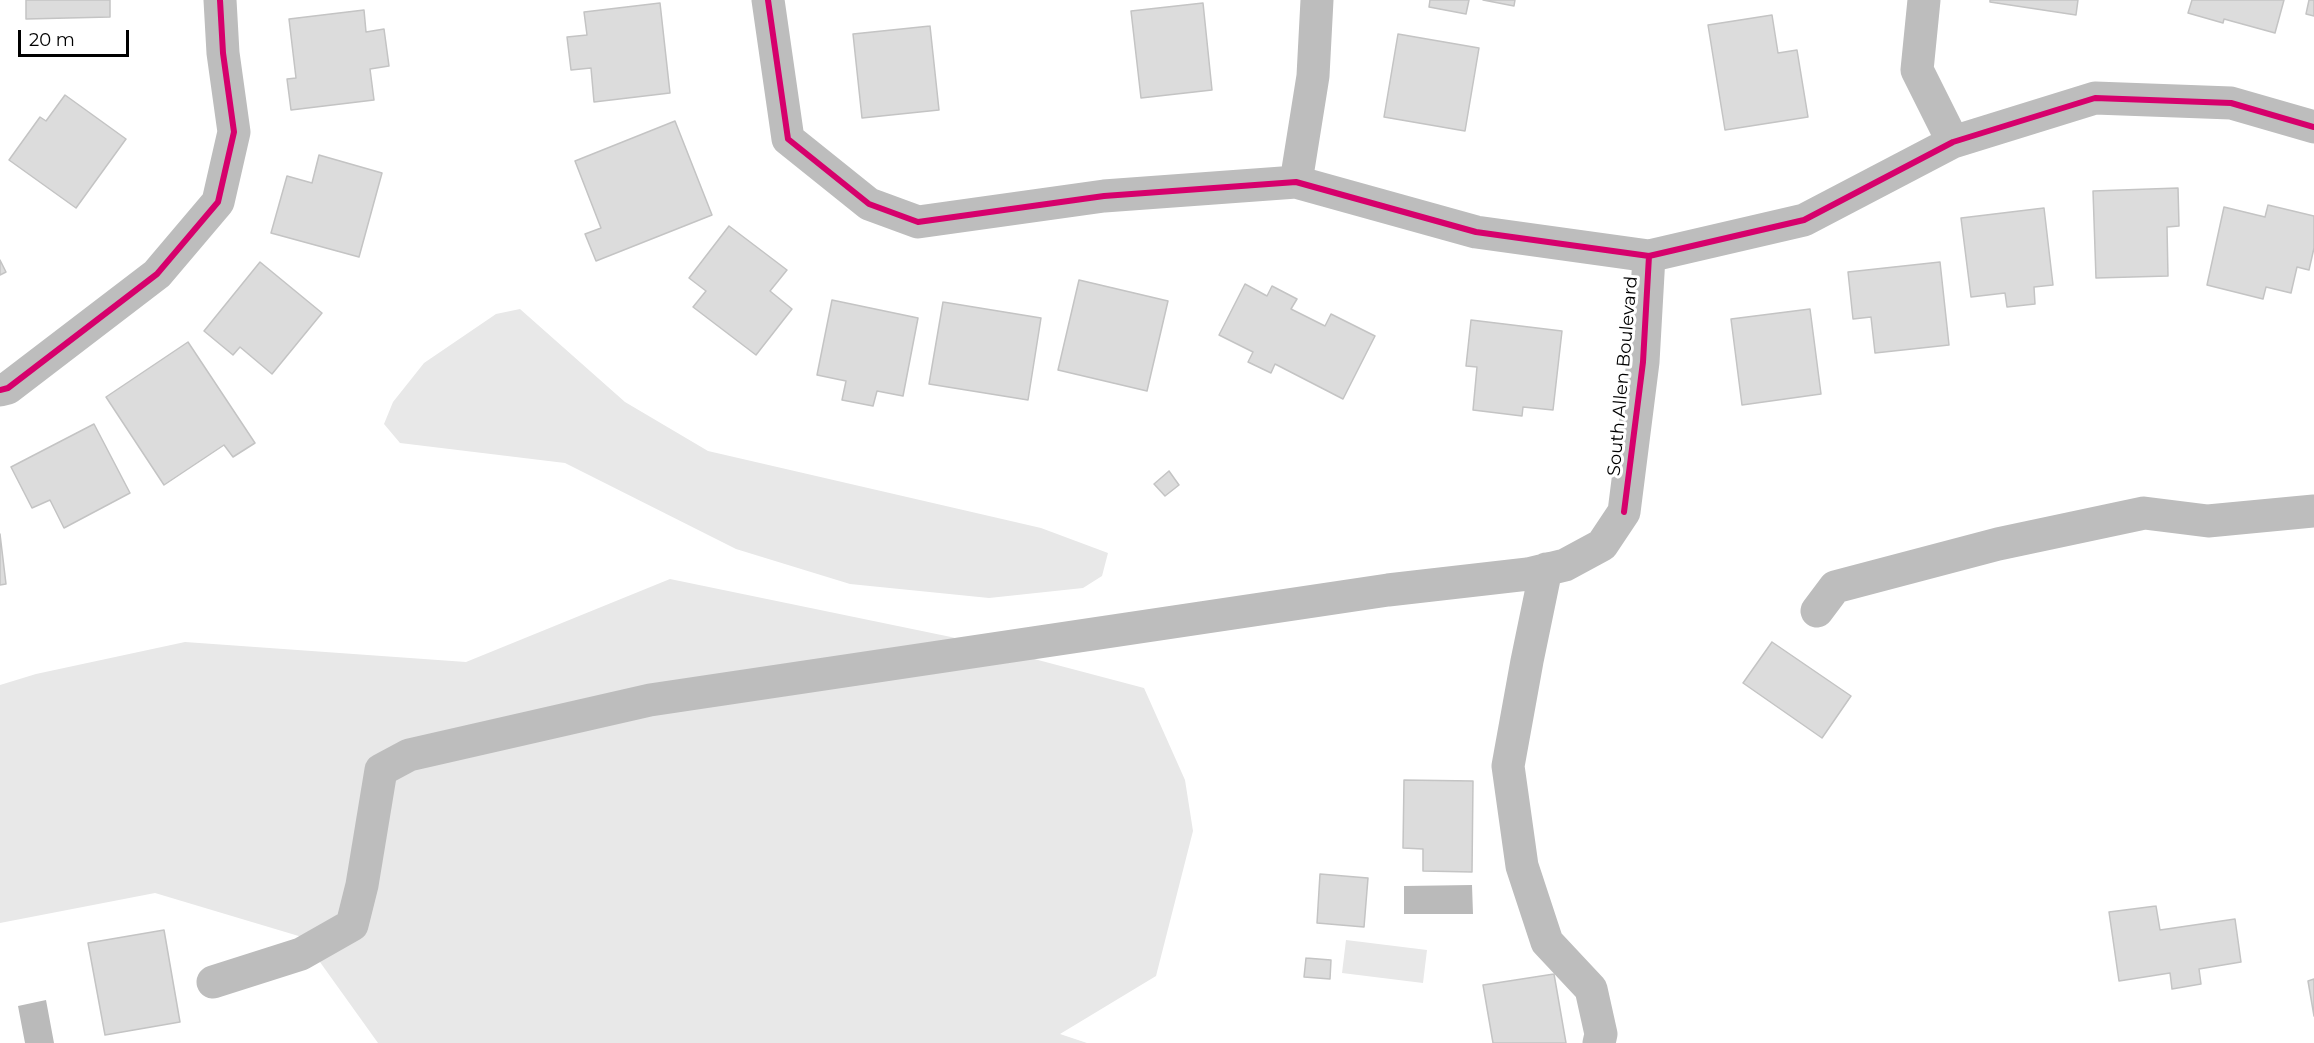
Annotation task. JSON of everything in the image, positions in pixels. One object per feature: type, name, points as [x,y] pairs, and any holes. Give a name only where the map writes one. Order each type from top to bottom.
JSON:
[{"type":"street","points":[[0,390],[9,388],[157,274],[218,202],[234,132],[223,53],[220,0]]},
{"type":"street","points":[[768,0],[788,139],[869,204],[918,222],[1104,196],[1296,182],[1476,232],[1649,256]]},
{"type":"street","points":[[1296,182],[1313,76],[1317,0]]},
{"type":"street","points":[[1924,0],[1917,70],[1953,142]]},
{"type":"street","name":"South Allen Boulevard","points":[[1546,569],[1565,564],[1602,545],[1624,512],[1643,362],[1649,256],[1804,220],[1953,142],[2096,99],[2231,103],[2314,127]]},
{"type":"street","points":[[1817,612],[1835,587],[1998,544],[2144,513],[2208,521],[2314,512]]},
{"type":"street","points":[[213,982],[301,954],[352,925],[362,885],[381,770],[409,755],[650,700],[1388,590],[1528,574],[1546,569],[1509,766],[1522,866],[1547,942],[1591,989],[1601,1034],[1599,1043]]},
{"type":"shaded area","points":[[520,309],[625,402],[708,451],[1041,528],[1108,553],[1102,576],[1083,588],[989,598],[850,584],[736,549],[565,463],[400,443],[384,424],[393,402],[424,363],[496,314]]},
{"type":"shaded area","points":[[670,579],[951,637],[1144,688],[1185,780],[1193,831],[1156,976],[1060,1034],[1087,1043],[378,1043],[302,937],[155,893],[0,923],[0,685],[36,674],[185,642],[466,662]]},
{"type":"shaded area","points":[[1472,885],[1473,914],[1404,914],[1404,886]]},
{"type":"shaded area","points":[[1346,940],[1427,950],[1423,983],[1342,973]]},
{"type":"shaded area","points":[[46,1000],[54,1043],[25,1043],[18,1006]]},
{"type":"building","points":[[26,0],[110,0],[110,17],[26,19]]},
{"type":"building","points":[[1430,0],[1469,0],[1466,14],[1429,7]]},
{"type":"building","points":[[1483,0],[1515,0],[1514,6]]},
{"type":"building","points":[[1990,0],[2078,0],[2076,15],[1990,2]]},
{"type":"building","points":[[2192,0],[2284,0],[2275,33],[2224,19],[2223,23],[2188,13]]},
{"type":"building","points":[[2309,0],[2314,0],[2314,16],[2306,14]]},
{"type":"building","points":[[660,3],[670,93],[594,102],[591,68],[571,70],[567,37],[587,35],[584,12]]},
{"type":"building","points":[[1203,3],[1212,90],[1141,98],[1131,11]]},
{"type":"building","points":[[364,10],[366,32],[384,29],[389,66],[370,69],[374,100],[291,110],[287,79],[296,78],[289,19]]},
{"type":"building","points":[[1772,15],[1778,53],[1797,50],[1808,117],[1725,130],[1708,25]]},
{"type":"building","points":[[930,26],[939,110],[862,118],[853,34]]},
{"type":"building","points":[[1398,34],[1479,48],[1465,131],[1384,117]]},
{"type":"building","points":[[65,95],[126,139],[76,208],[9,160],[40,117],[46,121]]},
{"type":"building","points":[[675,121],[712,215],[596,261],[585,234],[601,228],[575,161]]},
{"type":"building","points":[[319,155],[382,173],[359,257],[271,233],[287,176],[312,183]]},
{"type":"building","points":[[2178,188],[2179,226],[2167,227],[2168,276],[2096,278],[2093,191]]},
{"type":"building","points":[[2268,205],[2314,216],[2314,248],[2309,270],[2297,267],[2291,293],[2266,287],[2263,299],[2207,285],[2224,207],[2265,217]]},
{"type":"building","points":[[2044,208],[2053,285],[2034,287],[2035,304],[2007,307],[2005,293],[1971,297],[1961,218]]},
{"type":"building","points":[[729,226],[787,270],[770,291],[792,309],[756,355],[693,307],[706,291],[689,278]]},
{"type":"building","points":[[0,260],[6,272],[0,275]]},
{"type":"building","points":[[260,262],[322,313],[272,374],[240,347],[233,355],[204,331]]},
{"type":"building","points":[[1940,262],[1949,345],[1875,353],[1871,317],[1853,319],[1848,272]]},
{"type":"building","points":[[1079,280],[1168,301],[1147,391],[1058,370]]},
{"type":"building","points":[[1245,284],[1267,296],[1272,286],[1297,299],[1291,309],[1325,326],[1331,314],[1375,336],[1343,399],[1275,364],[1271,373],[1248,362],[1253,352],[1219,335]]},
{"type":"building","points":[[832,300],[918,318],[903,396],[877,391],[873,406],[842,400],[846,381],[817,375]]},
{"type":"building","points":[[943,302],[1041,318],[1028,400],[929,384]]},
{"type":"building","points":[[1810,309],[1821,394],[1742,405],[1731,319]]},
{"type":"building","points":[[1471,320],[1562,331],[1553,410],[1523,407],[1522,416],[1473,410],[1477,367],[1466,366]]},
{"type":"building","points":[[188,342],[255,443],[233,457],[224,445],[164,485],[106,397]]},
{"type":"building","points":[[94,424],[130,493],[64,528],[50,500],[32,508],[11,467]]},
{"type":"building","points":[[1169,471],[1179,485],[1165,496],[1154,484]]},
{"type":"building","points":[[0,534],[6,584],[0,585]]},
{"type":"building","points":[[1772,642],[1851,696],[1822,738],[1743,683]]},
{"type":"building","points":[[1404,780],[1473,781],[1472,872],[1423,871],[1423,849],[1403,848]]},
{"type":"building","points":[[1320,874],[1368,878],[1364,927],[1317,923]]},
{"type":"building","points":[[2156,906],[2160,930],[2235,919],[2241,962],[2199,969],[2201,984],[2172,989],[2170,973],[2119,981],[2109,912]]},
{"type":"building","points":[[164,930],[180,1022],[105,1035],[88,943]]},
{"type":"building","points":[[1306,958],[1331,960],[1330,979],[1304,977]]},
{"type":"building","points":[[1554,974],[1566,1043],[1493,1043],[1483,985]]},
{"type":"building","points":[[2314,979],[2314,1016],[2308,981]]},
{"type":"cycle path","points":[[0,390],[8,388],[157,274],[218,202],[234,132],[223,53],[220,0]]},
{"type":"cycle path","points":[[768,0],[788,139],[869,204],[918,222],[1104,196],[1296,182],[1476,232],[1649,256]]},
{"type":"cycle path","points":[[1624,512],[1643,362],[1649,256],[1804,220],[1953,142],[2095,98],[2231,103],[2314,127]]}]
